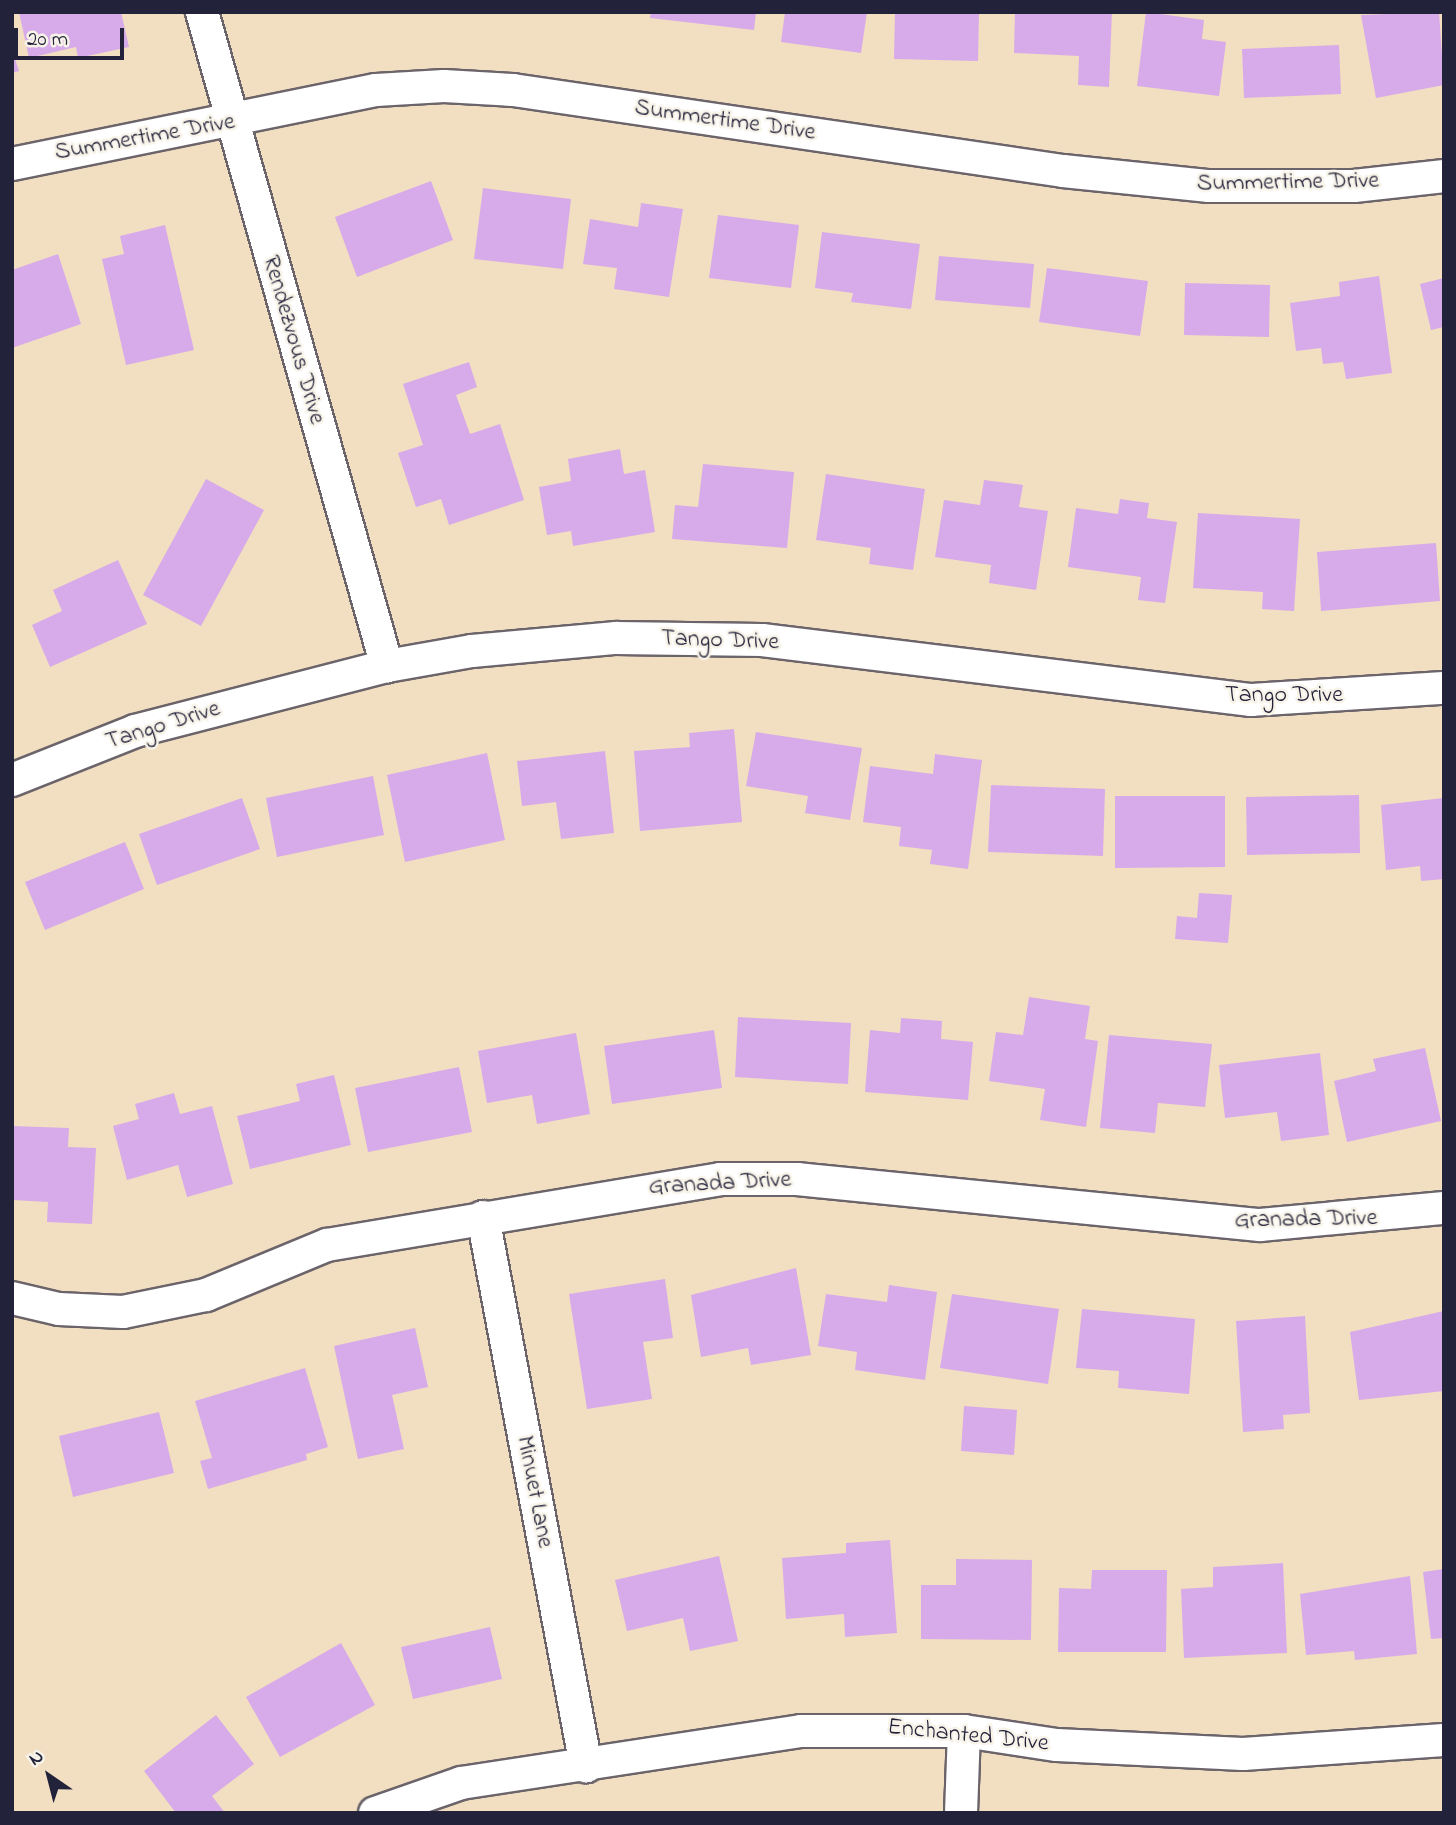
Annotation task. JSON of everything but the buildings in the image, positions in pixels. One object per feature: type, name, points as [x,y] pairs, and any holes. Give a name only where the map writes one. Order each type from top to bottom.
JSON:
[{"type":"street","name":"Rendezvous Drive","points":[[202,12],[229,123],[387,666]]},
{"type":"street","name":"Summertime Drive","points":[[12,164],[229,123],[376,90],[444,86],[513,90],[1063,171],[1209,186],[1354,186],[1444,176]]},
{"type":"street","name":"Tango Drive","points":[[12,780],[135,732],[387,666],[617,638],[762,640],[1212,697],[1444,688]]},
{"type":"street","name":"Granada Drive","points":[[12,1298],[59,1309],[123,1311],[206,1295],[327,1245],[638,1188],[733,1179],[797,1179],[1260,1226],[1444,1209]]},
{"type":"street","name":"Minuet Lane","points":[[483,1217],[586,1766]]},
{"type":"street","name":"Enchanted Drive","points":[[375,1813],[461,1783],[801,1731],[964,1731],[1056,1745],[1243,1754],[1444,1740]]},
{"type":"street","points":[[961,1813],[964,1731]]}]
